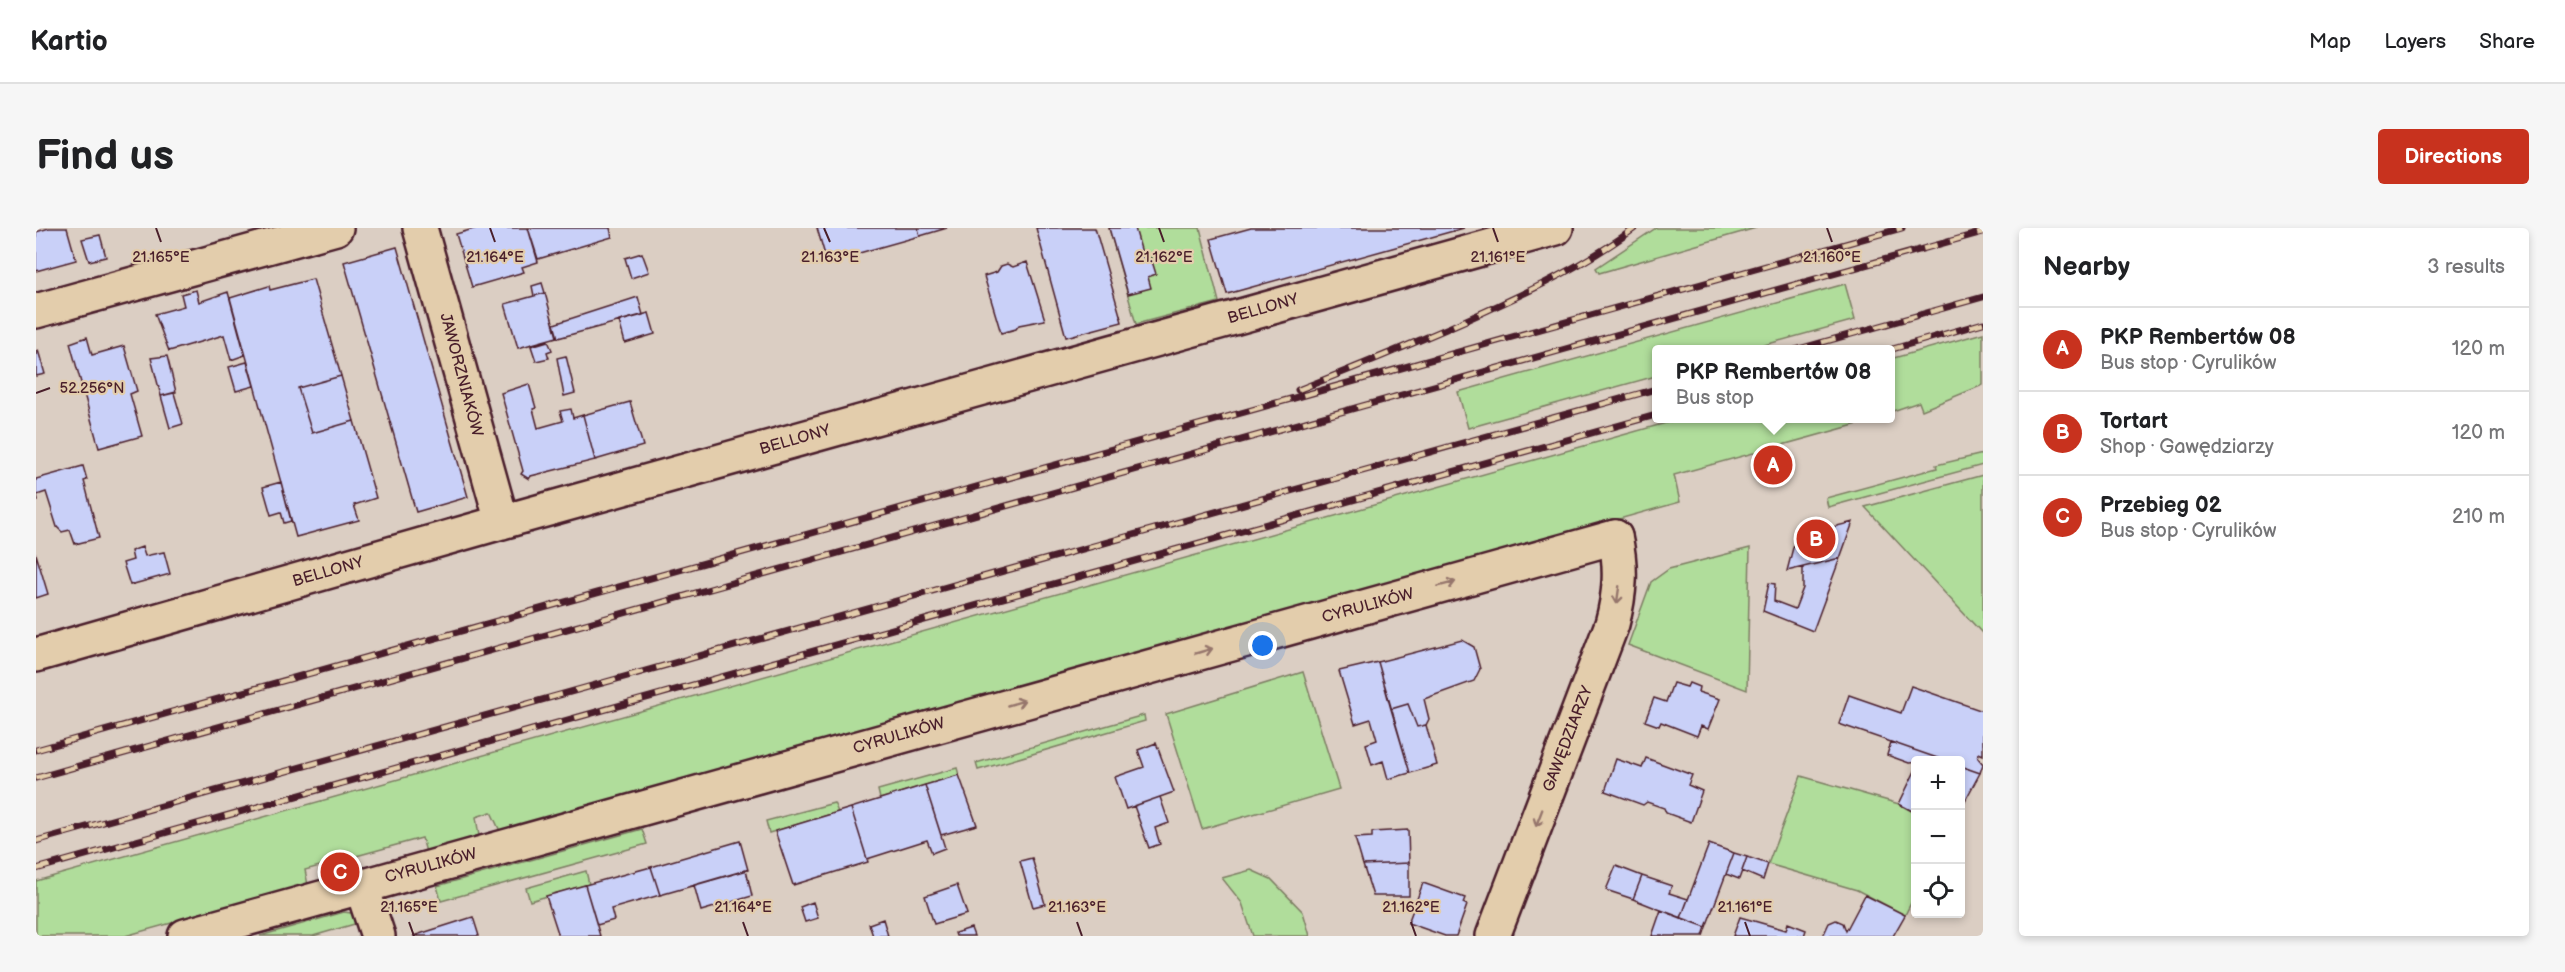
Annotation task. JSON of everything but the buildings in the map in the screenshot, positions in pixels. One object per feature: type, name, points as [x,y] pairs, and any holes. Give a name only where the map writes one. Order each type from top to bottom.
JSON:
[{"type":"street","points":[[36,311],[336,228]]},
{"type":"street","name":"JAWORZNIAKÓW","points":[[420,228],[502,522]]},
{"type":"street","name":"BELLONY","points":[[36,655],[502,522],[1556,228]]},
{"type":"street","name":"CYRULIKÓW","points":[[185,936],[361,885],[1615,537]]},
{"type":"street","name":"GAWĘDZIARZY","points":[[1493,936],[1612,624],[1620,589],[1615,537]]},
{"type":"street","points":[[361,885],[378,936]]},
{"type":"green space","points":[[1109,228],[1200,228],[1219,302],[1136,324]]},
{"type":"green space","points":[[1656,228],[1756,228],[1599,273],[1596,268]]},
{"type":"green space","points":[[1845,284],[1855,320],[1764,345],[1652,345],[1652,377],[1468,428],[1458,392]]},
{"type":"green space","points":[[1983,333],[1983,385],[1922,410],[1919,402],[1895,410],[1895,358]]},
{"type":"green space","points":[[1666,423],[1862,423],[1674,475],[1680,502],[500,831],[491,812],[476,817],[479,836],[426,852],[422,838],[305,870],[308,885],[125,936],[36,936],[36,881]]},
{"type":"green space","points":[[1983,454],[1983,465],[1828,507],[1826,498],[1937,468],[1936,465]]},
{"type":"green space","points":[[1983,475],[1983,634],[1865,507]]},
{"type":"green space","points":[[1750,548],[1747,690],[1628,645],[1651,582],[1669,569]]},
{"type":"green space","points":[[1303,672],[1339,789],[1202,829],[1166,714]]},
{"type":"green space","points":[[1144,715],[1145,721],[978,770],[976,763]]},
{"type":"green space","points":[[957,768],[959,775],[880,799],[878,790]]},
{"type":"green space","points":[[1801,776],[1899,804],[1911,811],[1911,903],[1905,915],[1857,890],[1768,864]]},
{"type":"green space","points":[[834,803],[838,812],[769,833],[766,821]]},
{"type":"green space","points":[[642,829],[647,844],[441,901],[437,886]]},
{"type":"green space","points":[[1251,870],[1271,879],[1303,912],[1310,936],[1253,936],[1242,903],[1222,878]]},
{"type":"green space","points":[[586,871],[589,884],[530,901],[526,888]]},
{"type":"green space","points":[[344,912],[351,913],[358,923],[313,936],[260,936]]},
{"type":"railway","points":[[1298,390],[1428,337],[1519,296],[1590,258],[1635,228]]},
{"type":"railway","points":[[36,750],[1902,228]]},
{"type":"railway","points":[[36,778],[1983,232]]},
{"type":"railway","points":[[1813,345],[1983,297]]},
{"type":"railway","points":[[1895,348],[1983,323]]},
{"type":"railway","points":[[36,841],[1652,390]]},
{"type":"railway","points":[[36,869],[1652,416]]},
{"type":"place","name":"PKP Rembertów 08","points":[[1773,465]]},
{"type":"place","name":"Tortart","points":[[1816,539]]},
{"type":"place","name":"Przebieg 02","points":[[340,872]]}]
